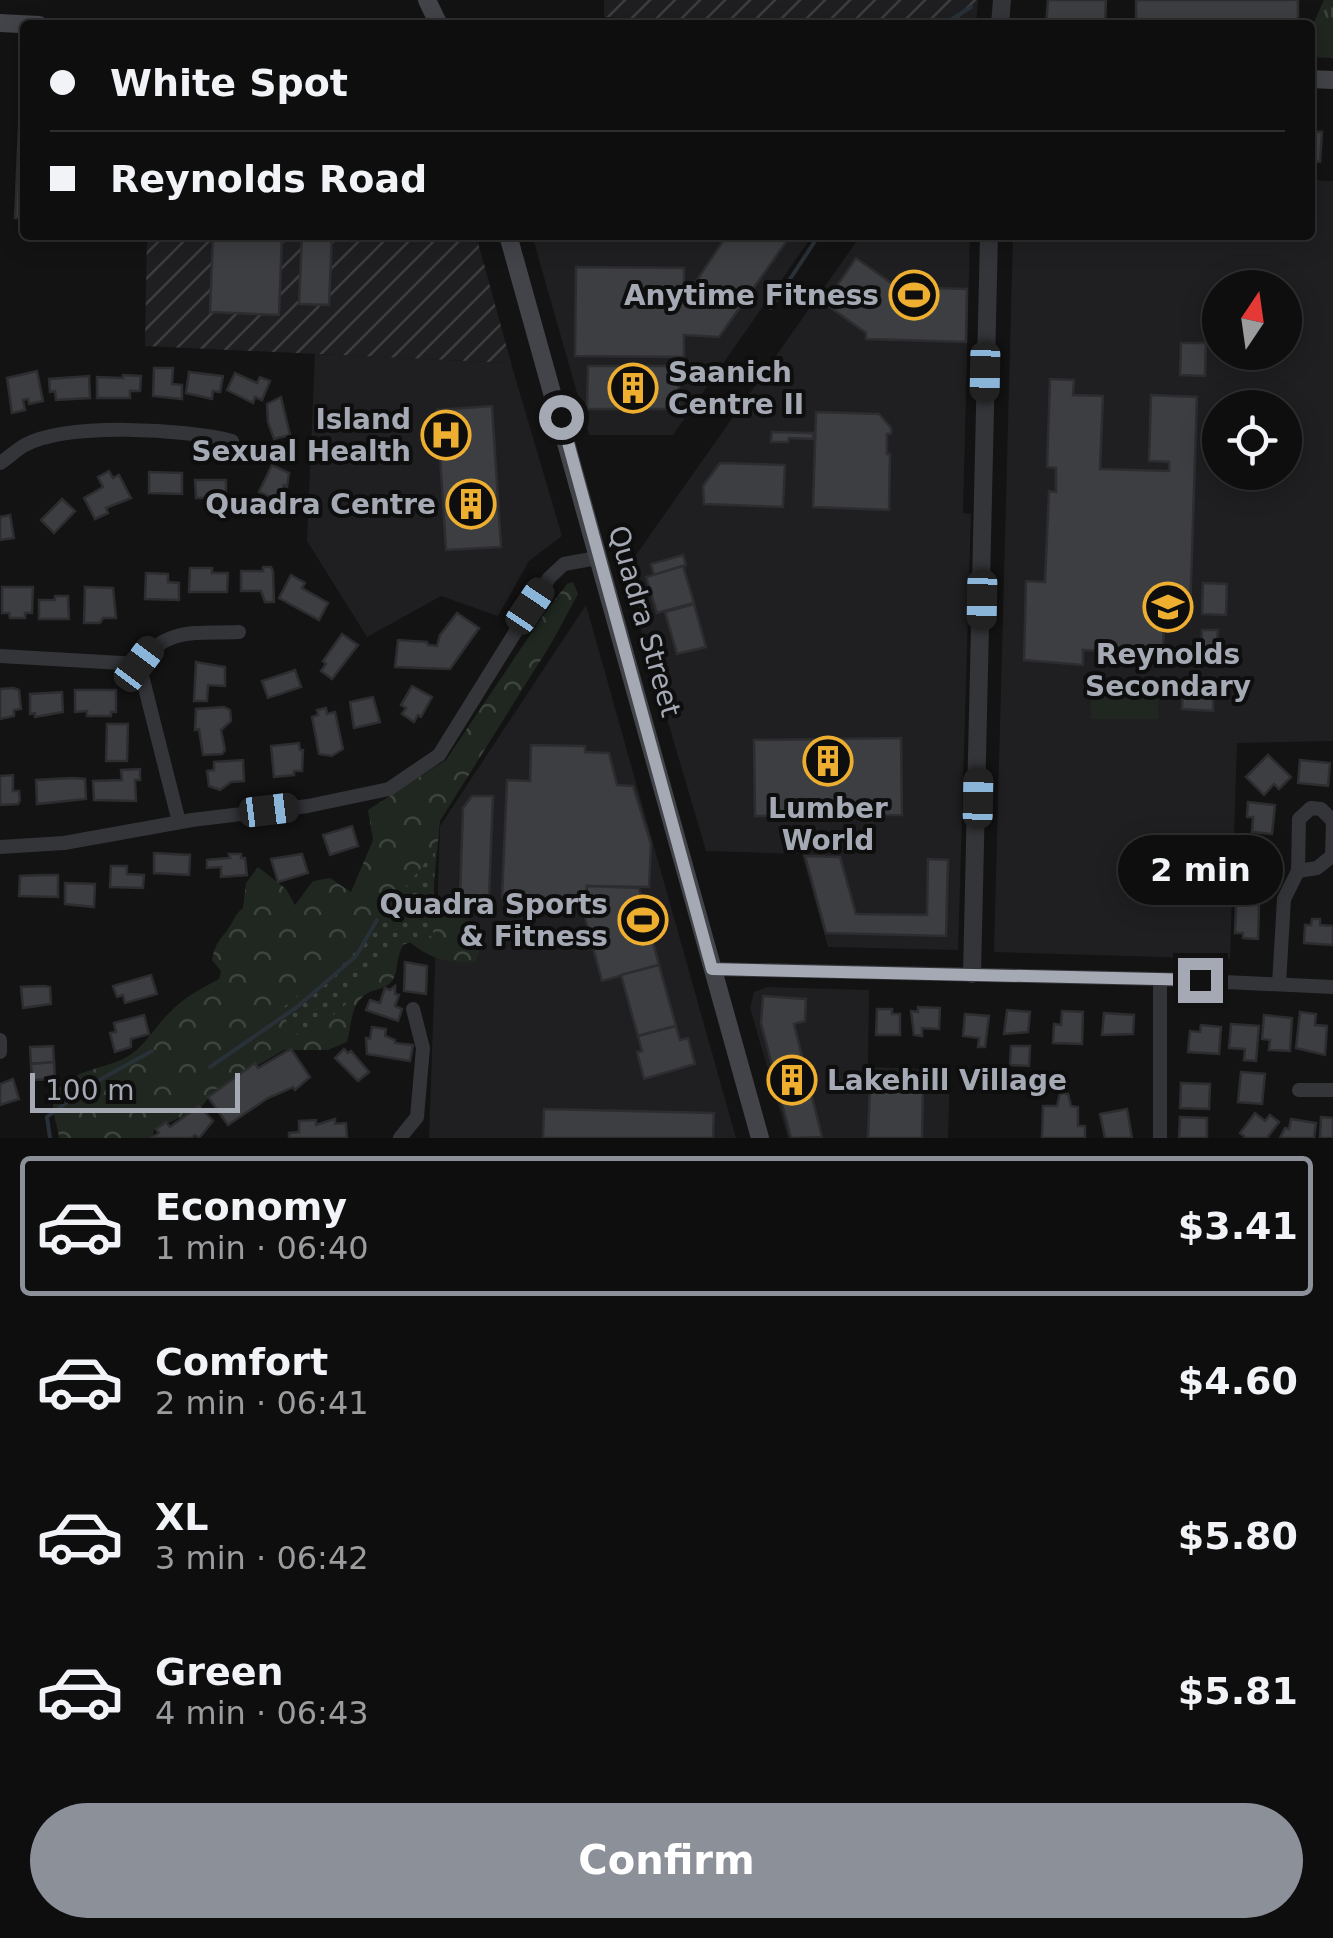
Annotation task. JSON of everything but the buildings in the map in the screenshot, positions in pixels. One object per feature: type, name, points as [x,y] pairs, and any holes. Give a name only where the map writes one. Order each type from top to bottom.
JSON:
[{"type":"main road","name":"Quadra Street","points":[[509,240],[760,1138]]},
{"type":"street","points":[[972,974],[989,240]]},
{"type":"street","points":[[0,464],[27,444],[76,430],[206,434],[232,441]]},
{"type":"street","points":[[0,847],[64,843],[179,822],[308,806],[388,789],[439,754],[549,578],[564,564],[597,558]]},
{"type":"street","points":[[139,664],[153,645],[171,635],[239,632]]},
{"type":"street","points":[[0,656],[139,664]]},
{"type":"street","points":[[139,664],[179,822]]},
{"type":"street","points":[[1279,984],[1284,898],[1298,871]]},
{"type":"street","points":[[712,969],[1333,986]]},
{"type":"street","points":[[1160,979],[1160,1138]]},
{"type":"street","points":[[400,1138],[417,1116],[423,1048],[413,1010]]},
{"type":"street","points":[[0,1040],[0,1052]]},
{"type":"street","points":[[1299,1090],[1333,1090]]},
{"type":"shaded area","points":[[604,0],[978,0],[976,20],[604,17]]},
{"type":"shaded area","name":"Reynolds Secondary","points":[[1315,180],[1333,181],[1333,741],[1237,743],[1230,959],[994,952],[1013,240],[1315,240]]},
{"type":"shaded area","points":[[147,240],[477,240],[511,363],[145,346]]},
{"type":"shaded area","points":[[533,240],[810,240],[673,435],[589,435]]},
{"type":"shaded area","points":[[857,240],[970,240],[963,513],[971,514],[958,950],[828,947],[802,854],[706,851],[624,572]]},
{"type":"shaded area","points":[[315,354],[511,363],[562,536],[529,561],[498,616],[441,596],[367,637],[307,541]]},
{"type":"shaded area","points":[[586,605],[736,1138],[429,1138],[440,826]]},
{"type":"shaded area","points":[[767,987],[869,990],[868,1067],[950,1070],[948,1138],[788,1138],[750,1008],[754,992]]},
{"type":"green space","points":[[1324,0],[1333,0],[1333,58],[1315,57],[1315,20]]},
{"type":"green space","points":[[573,582],[578,594],[552,642],[440,821],[431,913],[454,915],[476,923],[482,945],[475,962],[438,958],[407,940],[390,983],[358,1002],[347,1042],[328,1050],[284,1050],[215,1090],[201,1107],[154,1130],[153,1138],[59,1138],[53,1104],[62,1085],[132,1054],[180,1003],[219,979],[221,971],[212,960],[214,950],[243,908],[246,883],[258,867],[286,889],[295,905],[313,881],[330,878],[351,892],[373,840],[368,810],[446,760],[544,614],[567,584]]},
{"type":"green space","points":[[1090,684],[1158,684],[1158,719],[1091,719]]},
{"type":"green space","points":[[435,850],[433,935],[396,947],[356,987],[345,1005],[302,1041],[279,1011],[362,935]]},
{"type":"waterway","points":[[951,20],[971,7]]},
{"type":"waterway","points":[[771,308],[816,240]]},
{"type":"waterway","points":[[210,1067],[297,1007],[356,956],[377,920]]},
{"type":"waterway","points":[[50,1138],[47,1117],[92,1084],[152,1051]]},
{"type":"place","name":"Anytime Fitness","points":[[914,295]]},
{"type":"place","name":"Saanich Centre II","points":[[633,388]]},
{"type":"place","name":"Island Sexual Health","points":[[446,435]]},
{"type":"place","name":"Quadra Centre","points":[[471,504]]},
{"type":"place","name":"Reynolds Secondary","points":[[1168,607]]},
{"type":"place","name":"Lumber World","points":[[828,761]]},
{"type":"place","name":"Quadra Sports & Fitness","points":[[643,920]]},
{"type":"place","name":"Lakehill Village","points":[[792,1080]]},
{"type":"route","points":[[561,417],[712,969],[1200,980]]}]
